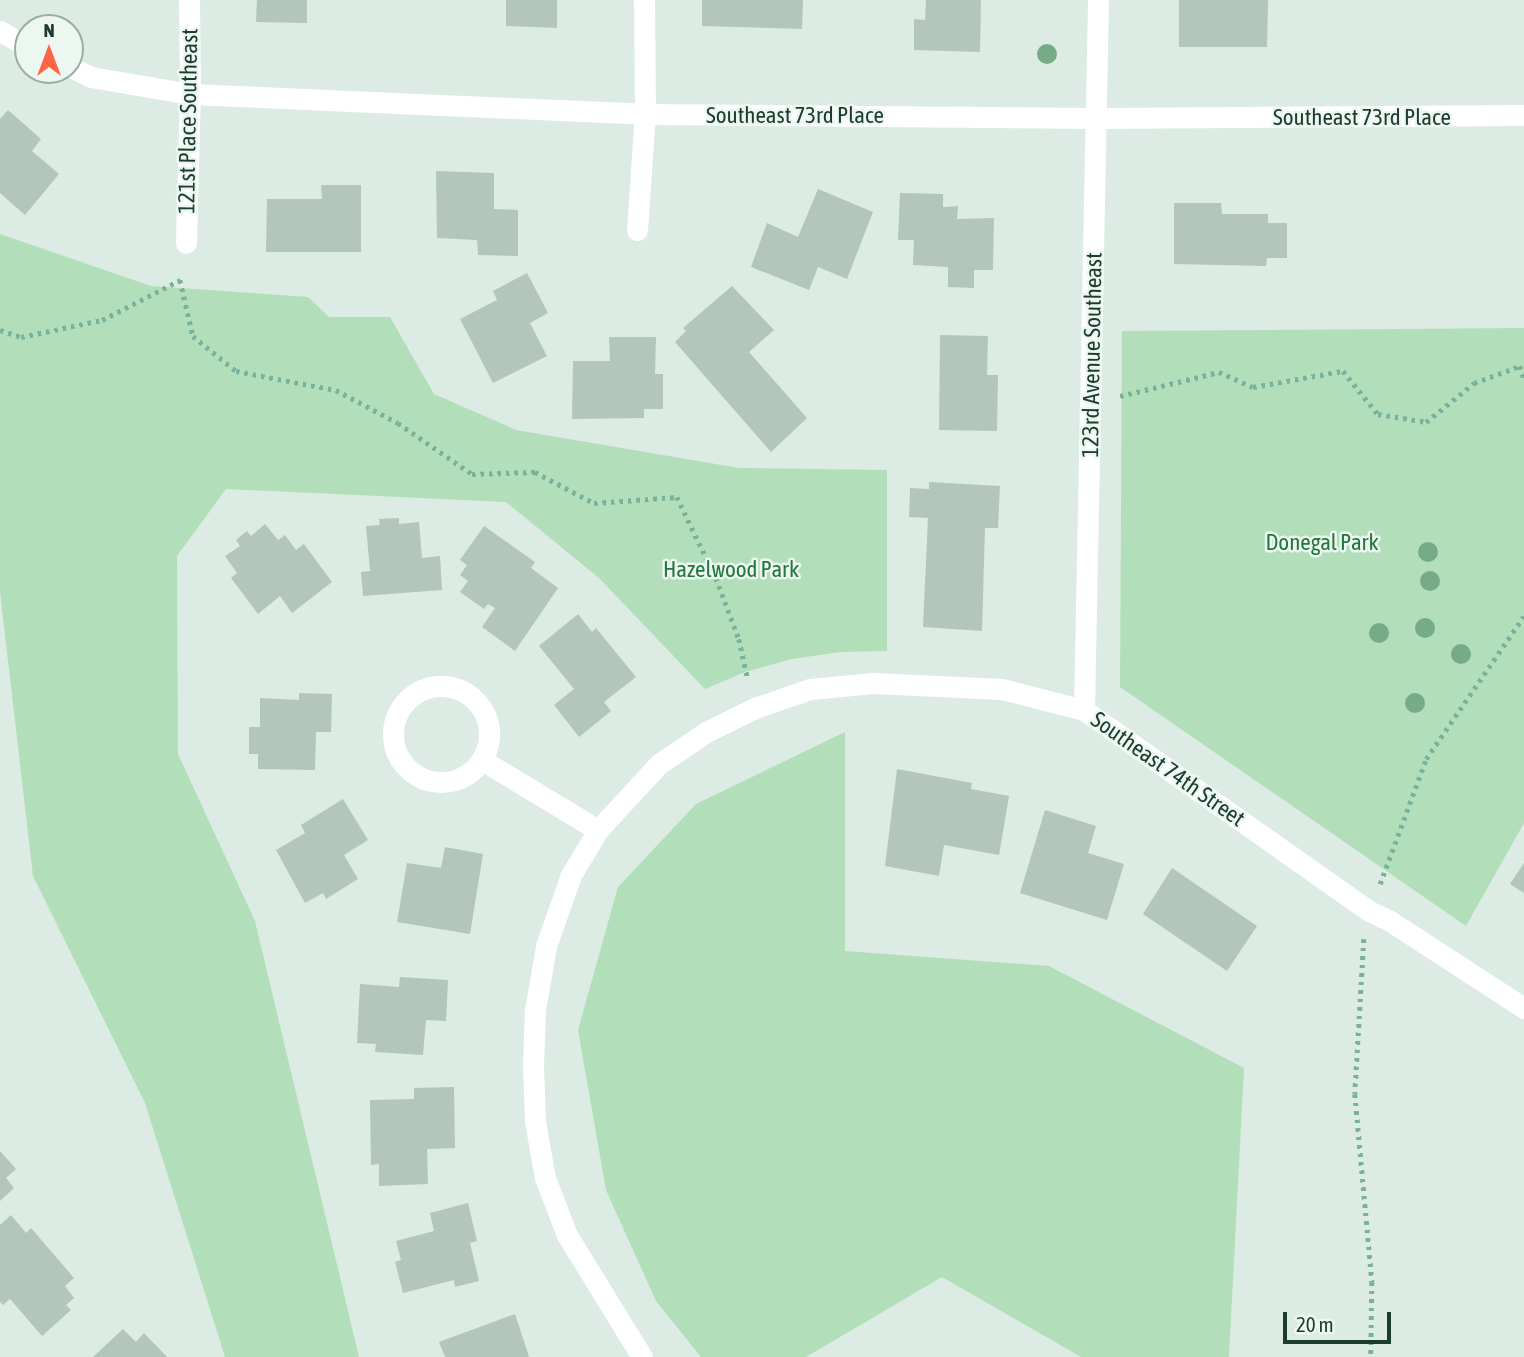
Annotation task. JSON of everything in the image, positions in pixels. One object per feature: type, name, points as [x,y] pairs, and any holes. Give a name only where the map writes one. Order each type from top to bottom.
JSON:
[{"type":"street","name":"121st Place Southeast","points":[[186,243],[190,94],[189,0]]},
{"type":"street","points":[[637,230],[645,114],[645,0]]},
{"type":"street","name":"123rd Avenue Southeast","points":[[1084,710],[1098,0]]},
{"type":"street","name":"Southeast 73rd Place","points":[[84,73],[190,94],[645,114],[1097,118],[1524,115]]},
{"type":"street","name":"Southeast 74th Street","points":[[642,1357],[567,1235],[545,1178],[535,1121],[533,1065],[535,1010],[546,946],[571,875],[598,830],[659,764],[706,732],[755,708],[810,689],[874,683],[1002,689],[1084,710],[1369,911],[1390,920],[1524,1008]]},
{"type":"street","points":[[438,686],[453,687],[467,693],[478,703],[488,724],[488,746],[482,760],[471,773],[456,780],[439,782],[415,774],[398,756],[393,741],[394,724],[400,708],[410,696],[438,686]]},
{"type":"street","points":[[482,760],[598,830]]},
{"type":"path","points":[[0,330],[21,337],[102,320],[180,280],[192,335],[236,371],[336,390],[398,423],[472,474],[535,472],[594,503],[677,497],[716,578],[739,639],[755,708]]},
{"type":"path","points":[[1091,381],[1121,397],[1219,372],[1253,387],[1343,370],[1378,414],[1426,422],[1474,383],[1520,366],[1524,379]]},
{"type":"path","points":[[1371,1357],[1371,1282],[1355,1094],[1361,958],[1369,911],[1426,759],[1524,616]]},
{"type":"green space","name":"Hazelwood Park","points":[[0,234],[151,286],[308,297],[329,317],[390,317],[434,394],[516,430],[739,468],[887,470],[887,651],[840,652],[792,659],[745,672],[705,689],[599,578],[506,502],[226,489],[177,556],[178,754],[255,921],[359,1357],[225,1357],[145,1103],[33,876],[0,592]]},
{"type":"green space","name":"Donegal Park","points":[[1524,328],[1524,823],[1466,926],[1120,687],[1122,331]]},
{"type":"green space","points":[[845,732],[845,951],[1049,966],[1244,1068],[1229,1357],[1081,1357],[942,1277],[806,1357],[701,1357],[656,1301],[606,1190],[578,1030],[618,887],[696,804]]},
{"type":"building","points":[[257,0],[307,0],[307,23],[256,22]]},
{"type":"building","points":[[506,0],[557,0],[557,28],[506,26]]},
{"type":"building","points":[[702,0],[803,0],[802,29],[702,26]]},
{"type":"building","points":[[926,0],[981,0],[980,52],[914,50],[914,19],[925,20]]},
{"type":"building","points":[[1179,0],[1268,0],[1267,47],[1179,47]]},
{"type":"building","points":[[8,110],[41,139],[32,151],[59,174],[25,215],[0,193],[0,119]]},
{"type":"building","points":[[436,171],[494,173],[494,209],[518,210],[518,256],[478,255],[477,240],[437,238]]},
{"type":"building","points":[[321,185],[361,185],[361,252],[266,252],[267,199],[322,199]]},
{"type":"building","points":[[818,189],[873,212],[847,279],[818,267],[809,290],[751,267],[767,223],[798,237]]},
{"type":"building","points":[[900,193],[943,194],[943,207],[958,206],[957,219],[994,218],[993,270],[974,270],[974,288],[948,287],[948,267],[913,265],[914,240],[898,240]]},
{"type":"building","points":[[1174,203],[1221,203],[1222,214],[1268,214],[1268,223],[1287,223],[1287,258],[1267,258],[1266,266],[1174,264]]},
{"type":"building","points":[[527,273],[548,313],[530,323],[547,356],[493,383],[460,319],[497,300],[493,291]]},
{"type":"building","points":[[732,286],[774,330],[749,352],[807,418],[771,452],[675,342],[686,331],[683,328]]},
{"type":"building","points":[[940,335],[988,336],[987,375],[998,375],[997,431],[939,430]]},
{"type":"building","points":[[609,337],[656,337],[655,374],[663,374],[663,409],[644,409],[644,418],[572,419],[573,361],[610,361]]},
{"type":"building","points":[[929,482],[1000,486],[998,528],[985,528],[982,631],[923,627],[928,518],[909,517],[910,488],[929,489]]},
{"type":"building","points":[[399,518],[399,524],[419,522],[422,558],[440,556],[442,590],[363,596],[361,572],[370,571],[366,526],[380,525],[379,519]]},
{"type":"building","points":[[265,524],[278,540],[285,535],[296,550],[304,544],[332,582],[292,613],[280,596],[258,614],[231,578],[237,573],[225,556],[240,546],[236,540],[247,531],[251,536]]},
{"type":"building","points":[[484,526],[535,562],[531,568],[558,588],[515,651],[482,627],[495,608],[488,604],[484,609],[460,592],[468,581],[460,575],[467,565],[460,560]]},
{"type":"building","points":[[578,614],[592,632],[596,628],[636,677],[604,702],[611,711],[579,737],[554,705],[574,689],[539,646]]},
{"type":"building","points":[[299,693],[332,694],[331,732],[316,732],[315,770],[258,769],[258,754],[249,754],[249,727],[260,727],[260,698],[299,700]]},
{"type":"building","points":[[897,769],[972,783],[971,789],[1009,796],[999,855],[944,845],[939,876],[885,866]]},
{"type":"building","points":[[343,799],[368,840],[344,855],[358,879],[326,899],[323,893],[305,903],[276,850],[305,833],[301,825]]},
{"type":"building","points":[[1045,810],[1096,826],[1088,853],[1124,864],[1107,920],[1020,893]]},
{"type":"building","points":[[445,847],[483,854],[470,934],[397,922],[407,863],[441,868]]},
{"type":"building","points":[[1524,863],[1524,893],[1510,884]]},
{"type":"building","points":[[1172,868],[1257,926],[1227,971],[1143,914]]},
{"type":"building","points":[[400,977],[448,980],[446,1021],[426,1020],[423,1055],[375,1052],[376,1044],[357,1043],[360,984],[399,987]]},
{"type":"building","points":[[454,1087],[455,1148],[427,1149],[428,1184],[379,1186],[379,1164],[371,1165],[370,1100],[414,1099],[414,1088]]},
{"type":"building","points":[[0,1151],[16,1169],[6,1178],[14,1188],[0,1201]]},
{"type":"building","points":[[468,1203],[477,1241],[470,1243],[479,1281],[455,1287],[454,1280],[403,1293],[395,1262],[401,1260],[396,1241],[434,1231],[430,1213]]},
{"type":"building","points":[[11,1215],[26,1233],[31,1228],[74,1278],[65,1286],[74,1298],[66,1305],[71,1310],[42,1336],[10,1299],[3,1305],[0,1302],[0,1225]]},
{"type":"building","points":[[515,1314],[529,1357],[445,1357],[439,1342]]},
{"type":"building","points":[[123,1329],[136,1342],[144,1333],[167,1357],[93,1357]]}]
